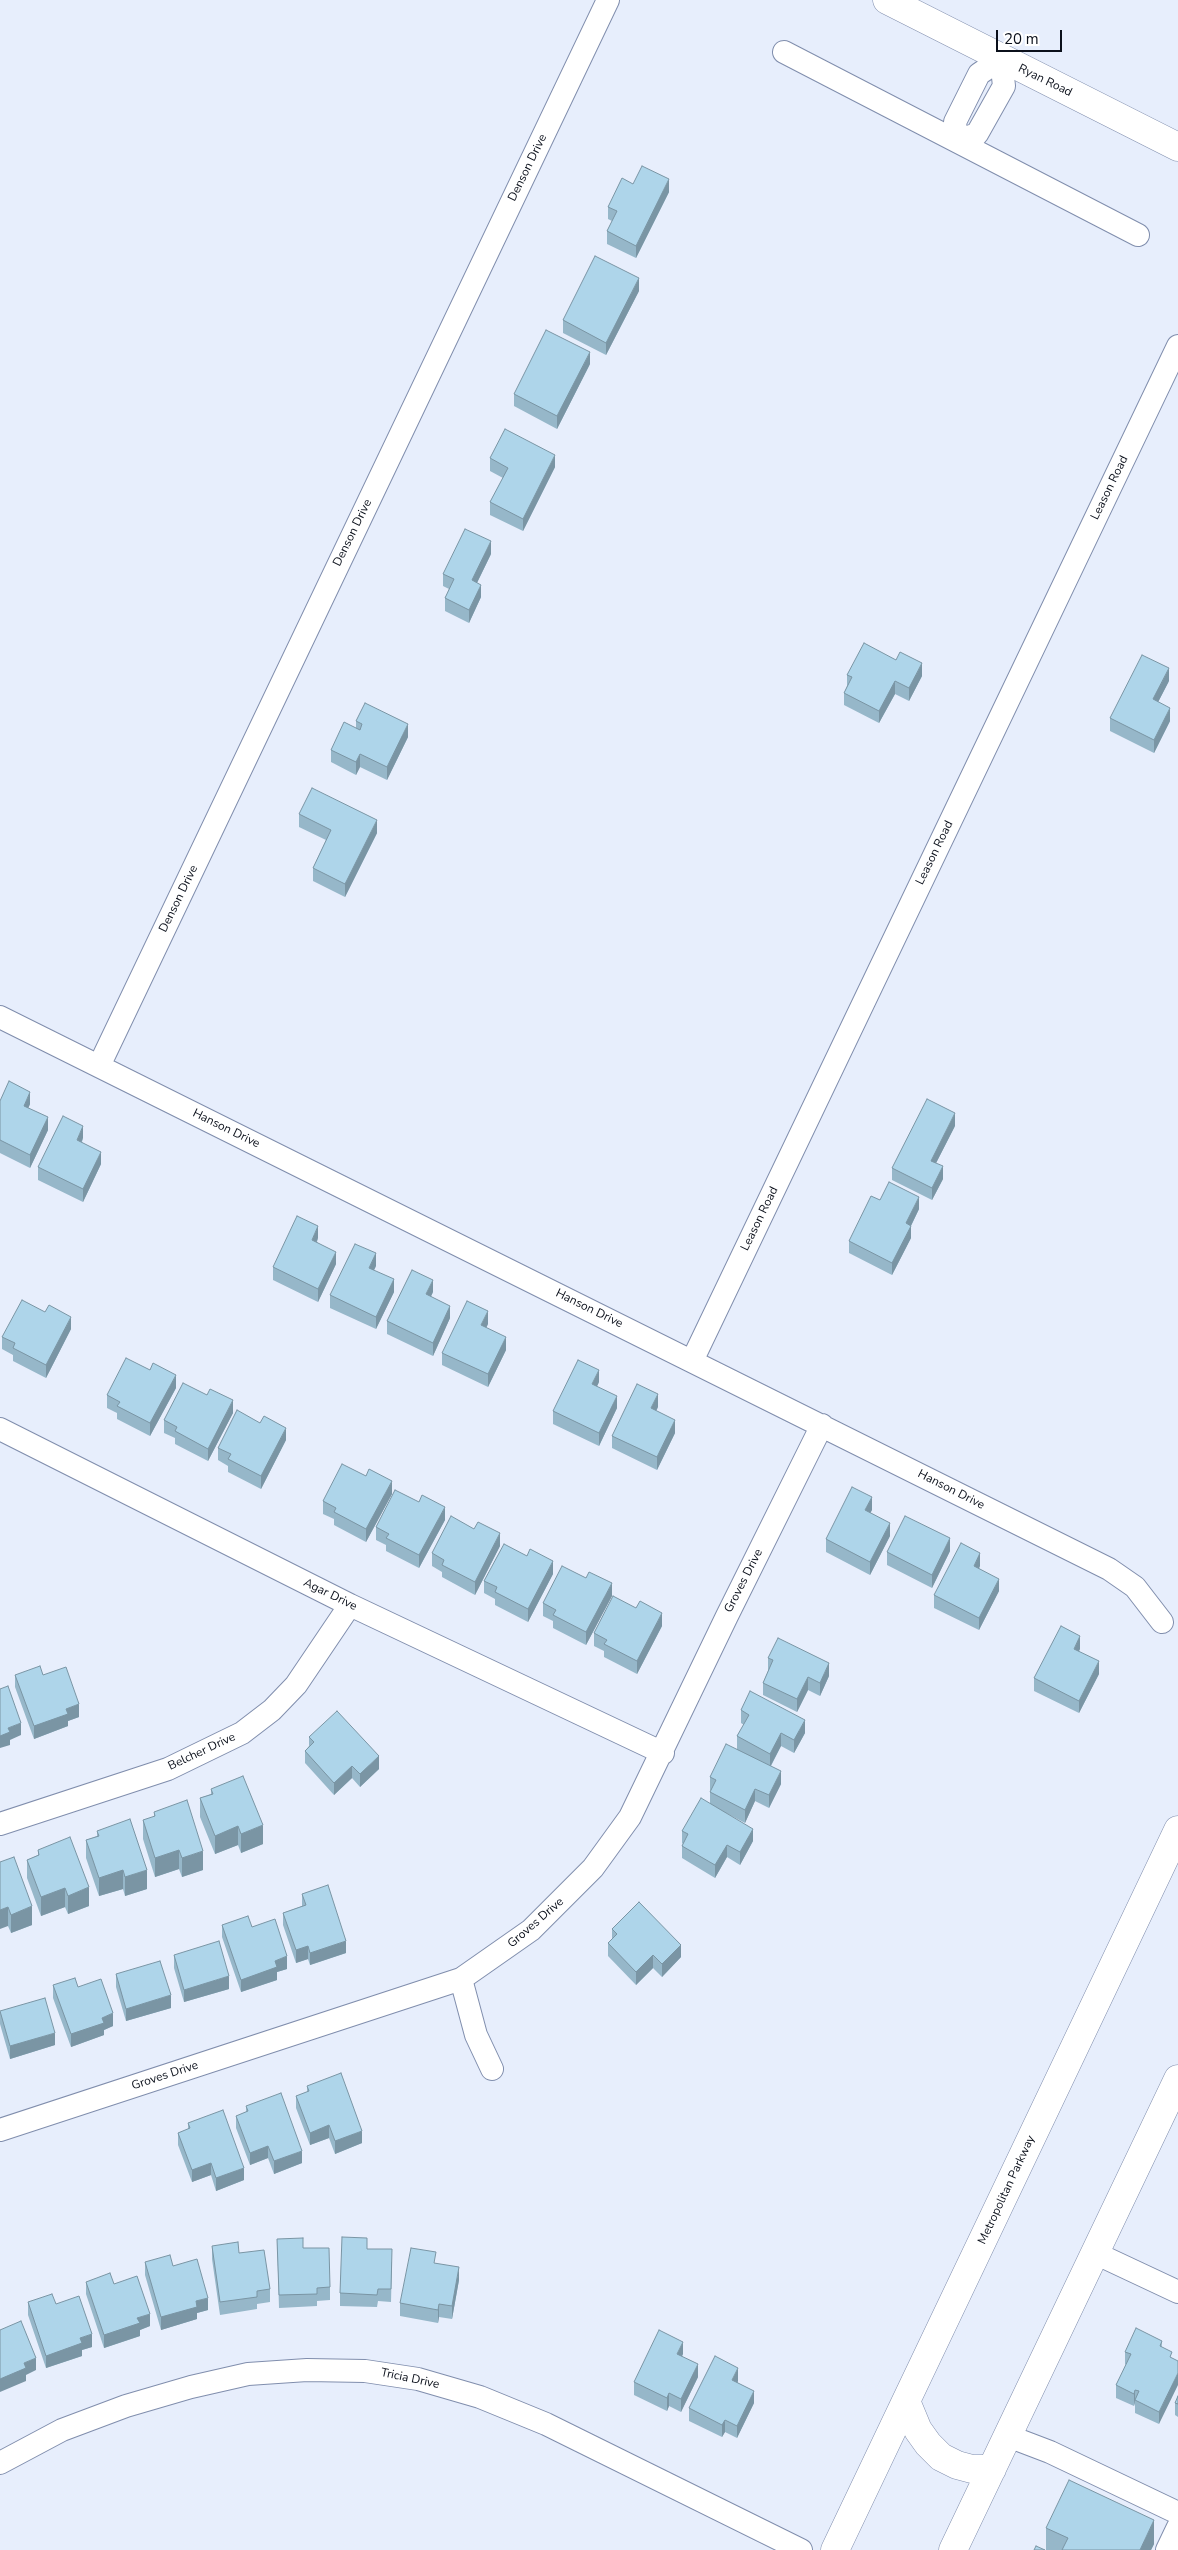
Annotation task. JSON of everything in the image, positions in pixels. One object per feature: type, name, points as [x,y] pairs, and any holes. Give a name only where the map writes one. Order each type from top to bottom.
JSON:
[{"type":"main road","name":"Ryan Road","points":[[886,0],[1178,147]]},
{"type":"main road","name":"Metropolitan Parkway","points":[[835,2550],[1178,1830]]},
{"type":"main road","points":[[954,2550],[1178,2079]]},
{"type":"main road","points":[[906,2401],[918,2430],[928,2444],[941,2456],[957,2465],[972,2469],[992,2469]]},
{"type":"street","name":"Denson Drive","points":[[99,1066],[608,0]]},
{"type":"street","points":[[784,52],[1138,235]]},
{"type":"street","points":[[957,141],[977,134],[1004,86],[1001,59]]},
{"type":"street","name":"Leason Road","points":[[692,1361],[1178,346]]},
{"type":"street","name":"Hanson Drive","points":[[0,1017],[1109,1569],[1134,1587],[1162,1622]]},
{"type":"street","name":"Groves Drive","points":[[0,2130],[461,1979],[531,1930],[593,1868],[630,1817],[822,1425]]},
{"type":"street","name":"Agar Drive","points":[[0,1429],[350,1605],[663,1753]]},
{"type":"street","name":"Belcher Drive","points":[[0,1824],[168,1769],[242,1733],[272,1710],[296,1685],[350,1605]]},
{"type":"street","points":[[461,1979],[476,2035],[492,2070]]},
{"type":"street","points":[[1095,2253],[1178,2292]]},
{"type":"street","name":"Tricia Drive","points":[[0,2463],[62,2430],[126,2406],[191,2387],[248,2374],[307,2370],[365,2371],[418,2378],[480,2397],[546,2424],[801,2550]]},
{"type":"street","points":[[1008,2436],[1050,2452],[1178,2512]]},
{"type":"street","points":[[1167,2550],[1178,2527]]},
{"type":"building","points":[[642,166],[669,179],[636,246],[607,231],[617,211],[608,207],[622,178],[633,184]]},
{"type":"building","points":[[595,256],[639,278],[606,343],[563,320]]},
{"type":"building","points":[[546,330],[590,352],[557,416],[514,394]]},
{"type":"building","points":[[505,429],[555,455],[523,519],[490,502],[508,468],[490,458]]},
{"type":"building","points":[[465,529],[491,541],[472,580],[481,585],[469,610],[445,598],[454,579],[443,574]]},
{"type":"building","points":[[864,643],[896,660],[900,652],[922,663],[909,688],[895,681],[879,711],[844,693],[852,677],[847,675]]},
{"type":"building","points":[[1142,655],[1169,668],[1153,699],[1170,708],[1154,740],[1110,718]]},
{"type":"building","points":[[365,703],[408,724],[387,767],[360,754],[356,762],[331,750],[344,722],[360,730],[362,724],[356,721]]},
{"type":"building","points":[[312,788],[377,820],[345,884],[313,868],[331,830],[299,814]]},
{"type":"building","points":[[9,1081],[30,1092],[24,1106],[48,1117],[30,1155],[0,1140],[0,1101]]},
{"type":"building","points":[[927,1099],[955,1113],[931,1161],[943,1166],[932,1188],[892,1168]]},
{"type":"building","points":[[63,1116],[83,1126],[77,1140],[101,1152],[83,1189],[38,1167]]},
{"type":"building","points":[[889,1182],[919,1197],[906,1223],[911,1226],[892,1263],[849,1241],[871,1196],[880,1200]]},
{"type":"building","points":[[297,1216],[318,1226],[312,1240],[336,1252],[318,1289],[273,1267]]},
{"type":"building","points":[[355,1244],[376,1253],[369,1268],[394,1279],[376,1317],[330,1295]]},
{"type":"building","points":[[412,1270],[433,1280],[426,1294],[450,1306],[433,1343],[387,1321]]},
{"type":"building","points":[[22,1300],[45,1312],[49,1305],[71,1317],[46,1365],[13,1348],[15,1343],[2,1337]]},
{"type":"building","points":[[467,1301],[488,1311],[481,1325],[506,1337],[488,1374],[442,1353]]},
{"type":"building","points":[[126,1358],[150,1370],[153,1363],[176,1375],[150,1423],[117,1406],[120,1402],[107,1395]]},
{"type":"building","points":[[578,1360],[599,1370],[592,1384],[617,1396],[599,1433],[553,1411]]},
{"type":"building","points":[[183,1383],[207,1395],[210,1389],[233,1400],[208,1449],[175,1431],[177,1427],[164,1420]]},
{"type":"building","points":[[637,1384],[658,1394],[651,1408],[675,1420],[657,1457],[612,1436]]},
{"type":"building","points":[[237,1410],[260,1423],[264,1416],[286,1428],[261,1476],[228,1459],[231,1454],[218,1448]]},
{"type":"building","points":[[342,1464],[366,1476],[369,1469],[392,1481],[366,1529],[334,1512],[336,1508],[323,1501]]},
{"type":"building","points":[[852,1487],[872,1497],[865,1510],[890,1523],[870,1562],[826,1539]]},
{"type":"building","points":[[395,1490],[419,1502],[422,1495],[445,1507],[419,1555],[386,1538],[389,1534],[376,1527]]},
{"type":"building","points":[[451,1516],[474,1529],[478,1522],[500,1533],[475,1582],[442,1565],[444,1560],[432,1553]]},
{"type":"building","points":[[905,1516],[950,1538],[932,1575],[887,1552]]},
{"type":"building","points":[[961,1543],[980,1553],[974,1566],[999,1579],[979,1618],[934,1595]]},
{"type":"building","points":[[504,1544],[527,1556],[530,1549],[553,1561],[528,1609],[495,1592],[497,1587],[484,1581]]},
{"type":"building","points":[[562,1566],[586,1578],[589,1572],[612,1583],[586,1632],[553,1615],[556,1610],[543,1603]]},
{"type":"building","points":[[613,1596],[636,1608],[640,1601],[662,1613],[637,1661],[604,1644],[607,1640],[594,1633]]},
{"type":"building","points":[[1061,1626],[1080,1636],[1074,1649],[1099,1661],[1079,1701],[1034,1678]]},
{"type":"building","points":[[778,1638],[829,1663],[820,1683],[808,1677],[797,1699],[763,1683],[773,1660],[768,1658]]},
{"type":"building","points":[[40,1666],[43,1675],[66,1667],[79,1704],[66,1709],[68,1714],[34,1726],[15,1675]]},
{"type":"building","points":[[8,1686],[21,1723],[8,1728],[10,1732],[0,1736],[0,1689]]},
{"type":"building","points":[[750,1691],[805,1720],[794,1740],[781,1733],[770,1754],[737,1736],[749,1715],[741,1710]]},
{"type":"building","points":[[337,1711],[379,1756],[360,1774],[352,1766],[334,1783],[305,1751],[314,1742],[309,1737]]},
{"type":"building","points":[[726,1744],[781,1771],[769,1795],[755,1789],[745,1810],[710,1792],[716,1780],[710,1777]]},
{"type":"building","points":[[243,1776],[263,1825],[241,1834],[238,1826],[215,1836],[200,1798],[213,1794],[211,1789]]},
{"type":"building","points":[[701,1798],[753,1829],[740,1852],[727,1845],[715,1865],[682,1846],[688,1834],[682,1831]]},
{"type":"building","points":[[187,1800],[203,1851],[182,1858],[179,1850],[155,1858],[143,1820],[155,1816],[154,1812]]},
{"type":"building","points":[[130,1819],[147,1870],[125,1877],[123,1870],[99,1878],[86,1840],[99,1836],[97,1831]]},
{"type":"building","points":[[70,1837],[89,1887],[68,1896],[65,1888],[41,1897],[27,1860],[39,1855],[38,1850]]},
{"type":"building","points":[[14,1857],[32,1906],[11,1915],[8,1907],[0,1910],[0,1862]]},
{"type":"building","points":[[328,1885],[346,1941],[310,1953],[308,1946],[296,1950],[283,1913],[306,1905],[302,1894]]},
{"type":"building","points":[[639,1902],[681,1945],[662,1964],[653,1955],[636,1972],[608,1943],[617,1934],[612,1929]]},
{"type":"building","points":[[248,1916],[252,1927],[275,1919],[287,1956],[275,1961],[277,1967],[241,1980],[222,1925]]},
{"type":"building","points":[[219,1941],[229,1976],[184,1990],[174,1955]]},
{"type":"building","points":[[160,1961],[171,1995],[126,2009],[116,1974]]},
{"type":"building","points":[[75,1978],[78,1987],[101,1979],[113,2013],[102,2018],[104,2023],[71,2034],[53,1985]]},
{"type":"building","points":[[45,1998],[55,2033],[10,2046],[0,2011]]},
{"type":"building","points":[[341,2073],[362,2131],[335,2141],[329,2125],[310,2133],[296,2096],[309,2091],[307,2086]]},
{"type":"building","points":[[281,2093],[302,2151],[274,2161],[268,2146],[250,2153],[236,2116],[248,2111],[246,2106]]},
{"type":"building","points":[[223,2110],[244,2168],[216,2178],[211,2163],[192,2170],[178,2133],[190,2128],[188,2123]]},
{"type":"building","points":[[342,2237],[367,2238],[367,2249],[392,2249],[391,2289],[378,2289],[377,2295],[340,2293]]},
{"type":"building","points":[[303,2238],[303,2248],[329,2248],[330,2287],[317,2288],[317,2294],[279,2295],[277,2239]]},
{"type":"building","points":[[238,2242],[239,2253],[264,2250],[270,2289],[257,2291],[257,2297],[220,2302],[212,2246]]},
{"type":"building","points":[[411,2248],[436,2252],[434,2263],[459,2267],[452,2306],[439,2304],[438,2310],[400,2303]]},
{"type":"building","points":[[170,2255],[173,2266],[197,2259],[208,2298],[196,2301],[197,2307],[161,2317],[145,2262]]},
{"type":"building","points":[[110,2273],[114,2284],[137,2276],[150,2314],[137,2318],[140,2323],[104,2335],[86,2282]]},
{"type":"building","points":[[52,2294],[56,2304],[79,2296],[92,2334],[80,2338],[82,2343],[46,2356],[28,2302]]},
{"type":"building","points":[[21,2321],[36,2358],[24,2363],[26,2368],[0,2379],[0,2330]]},
{"type":"building","points":[[1136,2328],[1162,2341],[1160,2346],[1172,2352],[1170,2357],[1178,2361],[1178,2373],[1159,2412],[1135,2400],[1139,2391],[1135,2390],[1134,2394],[1116,2385],[1131,2354],[1125,2352]]},
{"type":"building","points":[[659,2330],[683,2342],[677,2354],[698,2364],[681,2399],[669,2393],[667,2398],[634,2382]]},
{"type":"building","points":[[715,2356],[738,2368],[732,2380],[754,2391],[737,2426],[725,2420],[722,2425],[689,2408]]},
{"type":"building","points":[[1069,2480],[1154,2520],[1140,2550],[1062,2550],[1068,2538],[1046,2528]]},
{"type":"building","points":[[1036,2546],[1045,2550],[1034,2550]]}]
